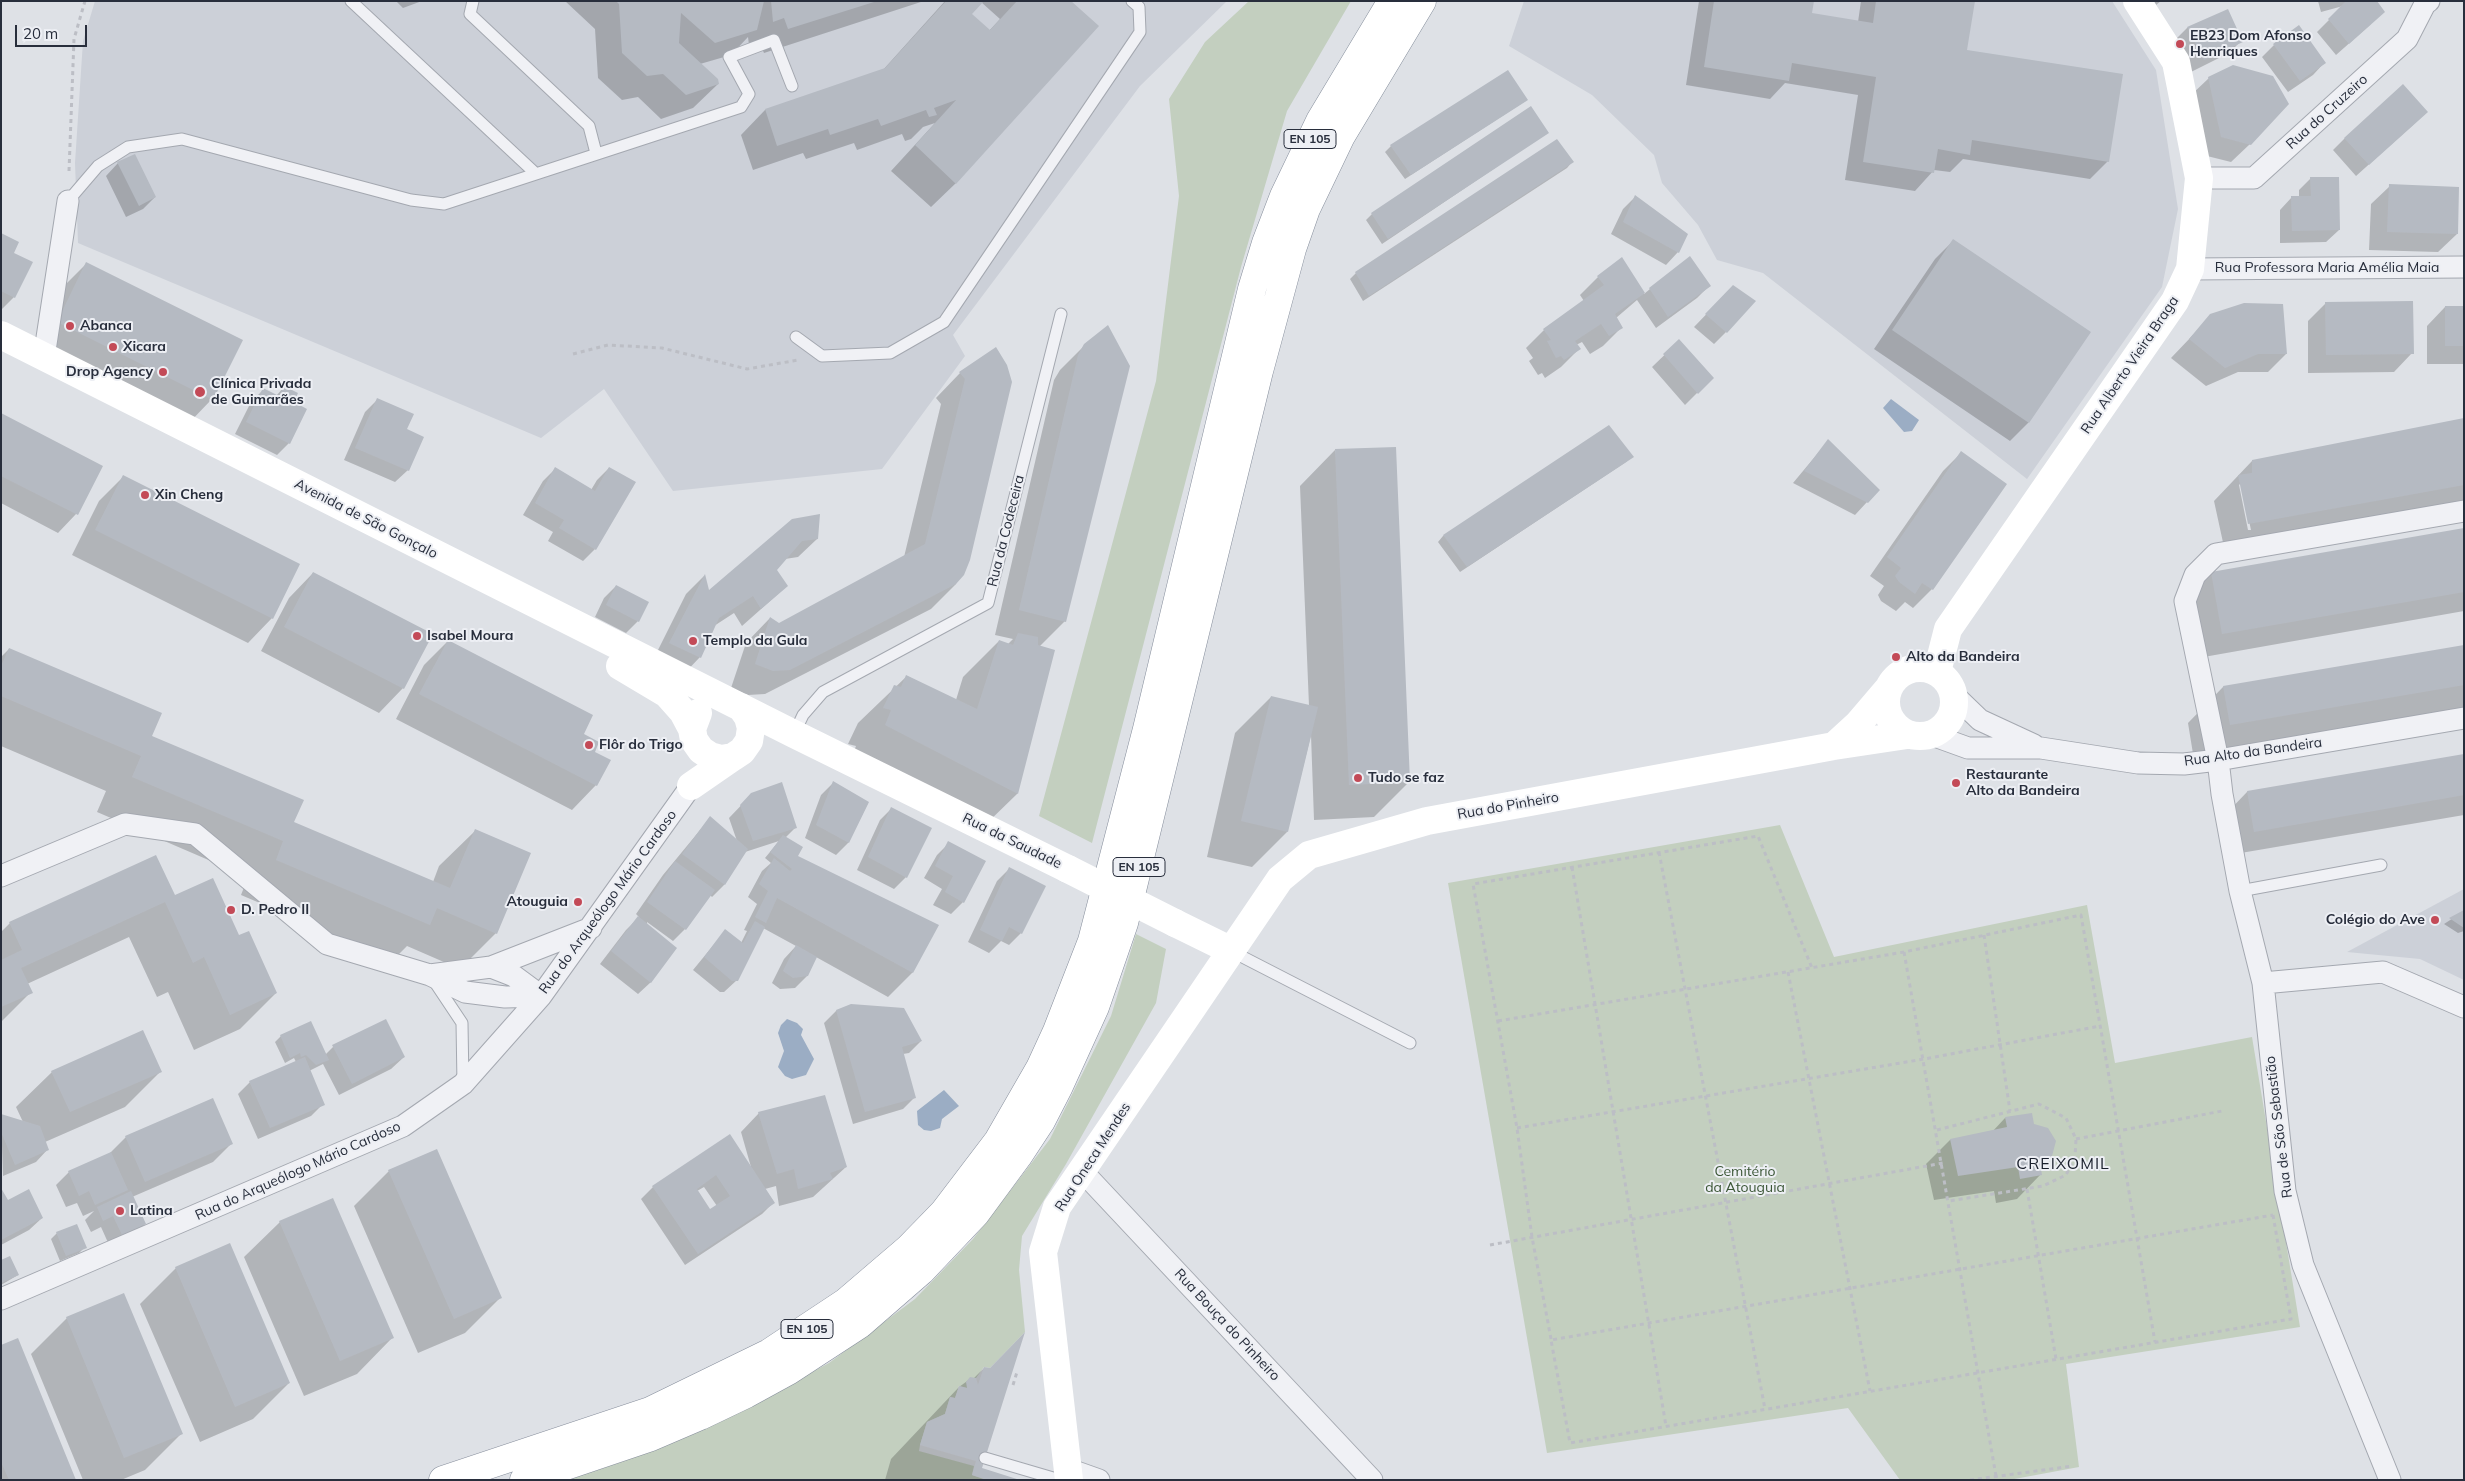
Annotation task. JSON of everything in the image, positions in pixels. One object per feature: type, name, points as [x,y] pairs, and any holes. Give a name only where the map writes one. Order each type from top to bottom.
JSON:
[{"type":"main road","name":"EN 105","points":[[443,1480],[650,1411],[769,1353],[846,1302],[908,1249],[944,1212],[998,1141],[1040,1068],[1057,1030],[1100,914],[1147,729],[1252,289],[1266,243],[1284,196],[1316,129],[1392,1]]},
{"type":"main road","name":"EN 105","points":[[524,1480],[651,1437],[700,1416],[788,1370],[860,1324],[921,1272],[970,1219],[997,1186],[1041,1121],[1091,1016],[1124,923],[1259,371],[1292,249],[1306,209],[1341,136],[1422,1]]},
{"type":"main road","name":"Rua Alberto Vieira Braga","points":[[1937,672],[1948,629],[2175,301],[2190,269],[2199,178],[2176,62],[2137,1]]},
{"type":"main road","name":"Avenida de São Gonçalo","points":[[1,335],[735,704]]},
{"type":"main road","name":"Avenida de São Gonçalo","points":[[1,357],[633,673],[667,694],[683,712],[693,735]]},
{"type":"main road","points":[[1834,746],[1858,724],[1897,676],[1907,670],[1925,668],[1937,672],[1949,683],[1953,694],[1954,708],[1950,719],[1942,729],[1920,735],[1896,728],[1888,718],[1885,702],[1887,690]]},
{"type":"main road","points":[[691,786],[694,718],[700,709],[709,703],[719,700],[735,704],[748,717],[751,728],[749,741],[737,754]]},
{"type":"main road","name":"Rua da Saudade","points":[[735,704],[1230,950]]},
{"type":"main road","points":[[693,735],[701,750],[710,756],[721,759],[794,734]]},
{"type":"main road","name":"Rua do Pinheiro","points":[[1230,950],[1280,879],[1309,855],[1427,821],[1834,746],[1920,735]]},
{"type":"main road","name":"Rua do Arqueólogo Mário Cardoso","points":[[691,786],[737,754]]},
{"type":"main road","name":"Rua Oneca Mendes","points":[[1066,1476],[1043,1252],[1057,1207],[1230,950]]},
{"type":"street","name":"Rua do Cruzeiro","points":[[2199,178],[2254,178],[2407,39],[2426,2]]},
{"type":"street","points":[[44,357],[68,201]]},
{"type":"street","name":"Rua Professora Maria Amélia Maia","points":[[2190,269],[2464,267]]},
{"type":"street","name":"Rua de São Sebastião","points":[[2390,1480],[2301,1256],[2285,1191],[2263,983],[2240,890],[2222,794],[2218,760],[2185,601],[2195,575],[2216,554],[2464,511]]},
{"type":"street","name":"Rua Alto da Bandeira","points":[[1953,694],[1980,720],[2041,748]]},
{"type":"street","name":"Rua Alto da Bandeira","points":[[1920,735],[1968,748],[2041,748],[2138,763],[2184,764],[2218,760],[2464,718]]},
{"type":"street","name":"Rua do Arqueólogo Mário Cardoso","points":[[1,1299],[403,1126],[463,1084],[541,996],[691,786]]},
{"type":"street","points":[[1,876],[125,824],[195,834],[328,944],[430,975],[465,992],[505,997],[541,996]]},
{"type":"street","points":[[430,975],[491,967],[591,928]]},
{"type":"street","points":[[491,967],[514,976],[541,996]]},
{"type":"street","points":[[2263,983],[2384,972],[2464,1007]]},
{"type":"street","name":"Rua Bouça do Pinheiro","points":[[1082,1171],[1372,1480]]},
{"type":"street","points":[[1066,1476],[1099,1480]]},
{"type":"lane","points":[[351,1],[534,172]]},
{"type":"lane","points":[[473,1],[470,14],[589,126],[596,153]]},
{"type":"lane","points":[[796,337],[822,356],[890,353],[944,322],[1140,32],[1139,7],[1132,1]]},
{"type":"lane","points":[[68,201],[98,166],[128,146],[182,139],[411,200],[444,204],[534,172],[741,107],[749,94],[729,57],[774,40],[792,86]]},
{"type":"lane","name":"Rua da Codeceira","points":[[794,734],[803,715],[823,692],[988,603],[1061,314]]},
{"type":"lane","points":[[2240,890],[2380,864]]},
{"type":"lane","points":[[1230,950],[1410,1043]]},
{"type":"lane","points":[[430,975],[462,1023],[463,1084]]},
{"type":"lane","points":[[985,1458],[1066,1476]]},
{"type":"path","points":[[68,201],[74,39],[85,1]]},
{"type":"path","points":[[573,354],[608,345],[662,348],[747,369],[822,356]]},
{"type":"path","points":[[1551,1340],[2273,1215],[2291,1319],[1570,1444],[1532,1237],[1517,1128],[1473,884],[1758,836],[1812,968]]},
{"type":"path","points":[[1659,852],[1727,1201],[1765,1409]]},
{"type":"path","points":[[1572,867],[1666,1426]]},
{"type":"path","points":[[1498,1021],[1904,952],[2081,915],[2156,1342]]},
{"type":"path","points":[[1984,935],[2010,1111]]},
{"type":"path","points":[[1904,952],[1943,1163],[1996,1476]]},
{"type":"path","points":[[1788,972],[1870,1391]]},
{"type":"path","points":[[1517,1128],[1924,1059],[2100,1026]]},
{"type":"path","points":[[1937,1130],[2039,1104],[2066,1118],[2076,1139],[2075,1156],[2066,1175],[2043,1186],[1949,1201]]},
{"type":"path","points":[[2076,1139],[2222,1112]]},
{"type":"path","points":[[1490,1245],[1943,1163]]},
{"type":"path","points":[[2027,1189],[2056,1359]]},
{"type":"path","points":[[1013,1385],[1018,1372]]},
{"type":"path","points":[[1970,1480],[2073,1466]]},
{"type":"shaded area","points":[[95,1],[1227,1],[1140,86],[953,335],[965,356],[882,469],[673,491],[604,389],[541,438],[78,243],[75,163],[83,41]]},
{"type":"shaded area","points":[[1524,1],[2112,1],[2156,70],[2178,209],[2162,287],[2027,479],[1763,273],[1717,260],[1698,225],[1662,183],[1654,155],[1592,95],[1509,46]]},
{"type":"shaded area","name":"Colégio do Ave","points":[[2464,889],[2464,980],[2420,959],[2347,952]]},
{"type":"green space","points":[[1249,1],[1351,1],[1287,111],[1241,267],[1092,843],[1039,816],[1156,381],[1179,196],[1169,99],[1205,42]]},
{"type":"green space","name":"Cemitério da Atouguia","points":[[1780,825],[1834,957],[2087,905],[2115,1063],[2252,1037],[2300,1327],[2066,1364],[2079,1467],[2009,1480],[1900,1480],[1848,1408],[1547,1453],[1448,883]]},
{"type":"green space","points":[[1136,934],[1166,949],[1156,1003],[1066,1164],[1022,1236],[1019,1270],[1025,1332],[990,1368],[984,1367],[976,1378],[970,1378],[967,1388],[959,1386],[955,1398],[950,1397],[945,1414],[927,1422],[920,1445],[919,1451],[974,1466],[972,1475],[987,1480],[567,1480],[621,1462],[719,1422],[829,1363],[915,1299],[973,1239],[1050,1139],[1111,1016]]},
{"type":"water","points":[[1891,399],[1919,420],[1912,431],[1904,432],[1883,408]]},
{"type":"water","points":[[787,1019],[797,1023],[803,1029],[801,1035],[814,1059],[806,1075],[792,1079],[785,1076],[778,1067],[784,1051],[778,1033],[781,1025]]},
{"type":"water","points":[[944,1090],[959,1106],[942,1119],[940,1128],[931,1131],[924,1130],[918,1125],[917,1111]]},
{"type":"building","points":[[616,1],[764,1],[757,30],[715,43],[681,13],[679,43],[718,79],[719,84],[686,95],[663,74],[647,76],[622,53],[619,4]]},
{"type":"building","points":[[771,1],[874,2],[788,29],[784,18],[773,22]]},
{"type":"building","points":[[946,1],[984,1],[972,14],[990,30],[1017,1],[1071,1],[1099,26],[956,184],[915,145],[956,100],[934,108],[937,115],[929,117],[926,110],[881,126],[878,119],[830,135],[828,129],[777,146],[765,109],[885,68]]},
{"type":"building","points":[[1714,1],[1814,1],[1812,13],[1873,23],[1876,1],[1975,1],[1967,50],[2123,74],[2109,162],[1972,140],[1970,155],[1938,149],[1934,173],[1863,162],[1876,77],[1792,63],[1789,81],[1704,67]]},
{"type":"building","points":[[2346,1],[2377,1],[2385,12],[2349,44],[2328,19]]},
{"type":"building","points":[[2228,9],[2243,42],[2204,60],[2187,27]]},
{"type":"building","points":[[2299,25],[2326,63],[2300,81],[2273,44]]},
{"type":"building","points":[[2233,65],[2273,76],[2289,104],[2251,145],[2221,137],[2208,77]]},
{"type":"building","points":[[1508,70],[1528,100],[1411,175],[1390,145]]},
{"type":"building","points":[[2403,84],[2428,112],[2369,165],[2344,138]]},
{"type":"building","points":[[1531,106],[1549,133],[1388,239],[1371,213]]},
{"type":"building","points":[[1557,139],[1574,162],[1369,296],[1355,272]]},
{"type":"building","points":[[135,154],[156,197],[139,206],[117,162]]},
{"type":"building","points":[[2310,177],[2339,177],[2340,230],[2292,231],[2291,196],[2311,196]]},
{"type":"building","points":[[2389,184],[2459,187],[2458,234],[2387,232]]},
{"type":"building","points":[[1635,195],[1688,234],[1679,253],[1623,222]]},
{"type":"building","points":[[1,233],[19,242],[14,253],[33,262],[15,298],[1,291]]},
{"type":"building","points":[[1953,239],[2091,332],[2029,423],[1892,330]]},
{"type":"building","points":[[1690,256],[1711,286],[1668,317],[1649,288]]},
{"type":"building","points":[[1622,257],[1645,293],[1615,314],[1623,328],[1609,336],[1601,324],[1575,341],[1581,349],[1564,360],[1561,356],[1556,358],[1547,341],[1551,340],[1543,329],[1604,285],[1597,276]]},
{"type":"building","points":[[86,262],[243,340],[213,400],[57,322]]},
{"type":"building","points":[[1733,285],[1756,301],[1727,333],[1705,314]]},
{"type":"building","points":[[2413,301],[2414,354],[2326,355],[2325,302]]},
{"type":"building","points":[[2244,303],[2283,304],[2287,354],[2258,354],[2225,368],[2189,339],[2210,314]]},
{"type":"building","points":[[2445,306],[2464,306],[2464,346],[2445,346]]},
{"type":"building","points":[[1108,325],[1130,366],[1066,622],[1019,610],[1078,355],[1084,344]]},
{"type":"building","points":[[1679,339],[1714,378],[1698,394],[1663,354]]},
{"type":"building","points":[[996,347],[1007,365],[1012,382],[970,560],[964,575],[956,584],[790,670],[773,671],[755,664],[770,617],[779,623],[925,544],[965,379],[959,372]]},
{"type":"building","points":[[284,386],[298,393],[294,402],[307,409],[290,444],[246,422],[263,388],[279,396]]},
{"type":"building","points":[[377,398],[414,414],[407,429],[424,437],[409,471],[355,448]]},
{"type":"building","points":[[1,413],[103,466],[78,515],[1,476]]},
{"type":"building","points":[[2464,418],[2464,485],[2248,524],[2238,475],[2252,473],[2252,460]]},
{"type":"building","points":[[1609,425],[1634,457],[1467,567],[1443,535]]},
{"type":"building","points":[[1828,439],[1880,490],[1868,503],[1804,471]]},
{"type":"building","points":[[1396,447],[1410,782],[1349,785],[1335,449]]},
{"type":"building","points":[[1961,451],[2007,484],[1933,590],[1922,583],[1915,594],[1899,582],[1895,576],[1901,568],[1887,557]]},
{"type":"building","points":[[555,467],[595,491],[609,467],[636,482],[596,550],[559,528],[564,520],[535,503]]},
{"type":"building","points":[[123,475],[300,564],[273,619],[95,530]]},
{"type":"building","points":[[820,514],[818,539],[802,541],[777,570],[788,586],[761,609],[753,596],[719,618],[701,658],[669,643],[705,574],[709,590],[792,519]]},
{"type":"building","points":[[2464,528],[2464,592],[2222,634],[2211,572]]},
{"type":"building","points":[[313,572],[433,634],[404,689],[284,627]]},
{"type":"building","points":[[616,585],[649,602],[639,622],[606,605]]},
{"type":"building","points":[[1018,633],[1038,637],[1038,645],[1055,650],[1018,794],[885,725],[891,710],[883,708],[894,685],[901,687],[906,675],[977,709],[999,640],[1013,645]]},
{"type":"building","points":[[448,640],[593,715],[584,734],[599,742],[595,752],[611,760],[597,786],[419,694]]},
{"type":"building","points":[[2464,645],[2464,685],[2230,725],[2223,686]]},
{"type":"building","points":[[9,648],[162,713],[152,736],[304,800],[294,822],[450,888],[475,829],[531,853],[497,934],[437,908],[430,925],[276,860],[283,841],[132,777],[141,756],[1,696],[1,666]]},
{"type":"building","points":[[1271,696],[1318,707],[1288,832],[1241,821]]},
{"type":"building","points":[[2464,754],[2464,795],[2254,832],[2247,791]]},
{"type":"building","points":[[833,781],[869,802],[849,843],[816,825]]},
{"type":"building","points":[[782,782],[797,828],[753,841],[740,805],[751,793]]},
{"type":"building","points":[[891,807],[932,828],[907,878],[868,857]]},
{"type":"building","points":[[710,816],[748,849],[725,885],[682,854]]},
{"type":"building","points":[[783,835],[803,847],[798,856],[939,925],[913,973],[777,898],[766,923],[755,917],[768,891],[759,884],[774,858],[790,871],[792,869],[770,852]]},
{"type":"building","points":[[948,841],[986,861],[964,903],[945,892],[953,876],[935,866]]},
{"type":"building","points":[[156,855],[175,895],[213,878],[239,935],[249,931],[277,993],[230,1015],[204,957],[193,963],[165,902],[21,968],[33,993],[1,1007],[1,960],[22,950],[9,922]]},
{"type":"building","points":[[675,861],[715,890],[686,930],[647,902]]},
{"type":"building","points":[[1009,867],[1046,886],[1022,934],[1009,927],[1002,941],[980,930]]},
{"type":"building","points":[[2464,910],[2464,928],[2449,918]]},
{"type":"building","points":[[638,916],[677,948],[651,983],[611,951]]},
{"type":"building","points":[[755,921],[765,927],[738,981],[732,981],[704,957],[725,929],[743,943]]},
{"type":"building","points":[[796,945],[817,957],[808,976],[793,978],[783,971]]},
{"type":"building","points":[[851,1004],[904,1008],[922,1041],[902,1047],[916,1098],[865,1112],[836,1010]]},
{"type":"building","points":[[386,1019],[405,1057],[352,1084],[332,1045]]},
{"type":"building","points":[[311,1021],[329,1060],[316,1065],[306,1055],[301,1057],[300,1053],[290,1058],[280,1035]]},
{"type":"building","points":[[143,1030],[162,1072],[70,1112],[51,1071]]},
{"type":"building","points":[[305,1057],[325,1105],[270,1128],[249,1081]]},
{"type":"building","points":[[825,1095],[847,1167],[830,1173],[833,1179],[798,1189],[794,1169],[777,1174],[758,1112]]},
{"type":"building","points":[[213,1098],[233,1144],[145,1182],[125,1136]]},
{"type":"building","points":[[2032,1113],[2034,1124],[2048,1128],[2056,1141],[2052,1156],[2040,1163],[2042,1175],[2020,1179],[2018,1167],[1958,1176],[1950,1139],[2007,1127],[2005,1117]]},
{"type":"building","points":[[1,1114],[40,1126],[49,1150],[15,1165],[1,1132]]},
{"type":"building","points":[[730,1134],[775,1203],[698,1254],[652,1186]],"holes":[[[716,1175],[730,1196],[710,1209],[697,1189]]]},
{"type":"building","points":[[437,1149],[502,1298],[454,1319],[388,1170]]},
{"type":"building","points":[[111,1152],[128,1190],[95,1205],[89,1191],[79,1196],[68,1171]]},
{"type":"building","points":[[1,1188],[8,1200],[29,1189],[43,1218],[1,1240]]},
{"type":"building","name":"Latina","points":[[131,1191],[146,1224],[122,1235],[113,1216],[103,1221],[97,1207]]},
{"type":"building","points":[[333,1198],[394,1338],[340,1361],[279,1221]]},
{"type":"building","points":[[77,1224],[87,1248],[66,1256],[56,1232]]},
{"type":"building","points":[[230,1243],[290,1383],[235,1407],[175,1267]]},
{"type":"building","points":[[10,1256],[19,1275],[1,1283],[1,1260]]},
{"type":"building","points":[[124,1293],[183,1434],[124,1458],[66,1317]]},
{"type":"building","points":[[1025,1332],[982,1468],[1020,1480],[987,1480],[972,1475],[976,1461],[920,1445],[927,1422],[945,1414],[950,1397],[955,1398],[959,1386],[967,1388],[966,1382],[970,1377],[976,1378],[978,1385],[984,1367],[990,1368]]},
{"type":"building","points":[[18,1338],[76,1480],[9,1480],[1,1462],[1,1345]]},
{"type":"place","name":"EB23 Dom Afonso Henriques","points":[[2180,44]]},
{"type":"place","name":"Abanca","points":[[70,326]]},
{"type":"place","name":"Xicara","points":[[113,347]]},
{"type":"place","name":"Drop Agency","points":[[163,372]]},
{"type":"place","name":"Clínica Privada de Guimarães","points":[[200,392]]},
{"type":"place","name":"Xin Cheng","points":[[145,495]]},
{"type":"place","name":"Isabel Moura","points":[[417,636]]},
{"type":"place","name":"Templo da Gula","points":[[693,641]]},
{"type":"place","name":"Alto da Bandeira","points":[[1896,657]]},
{"type":"place","name":"Flôr do Trigo","points":[[589,745]]},
{"type":"place","name":"Tudo se faz","points":[[1358,778]]},
{"type":"place","name":"Restaurante Alto da Bandeira","points":[[1956,783]]},
{"type":"place","name":"Atouguia","points":[[578,902]]},
{"type":"place","name":"D. Pedro II","points":[[231,910]]},
{"type":"place","name":"Colégio do Ave","points":[[2435,920]]},
{"type":"place","name":"Latina","points":[[120,1211]]},
{"type":"district","name":"CREIXOMIL","points":[[2063,1164]]}]
